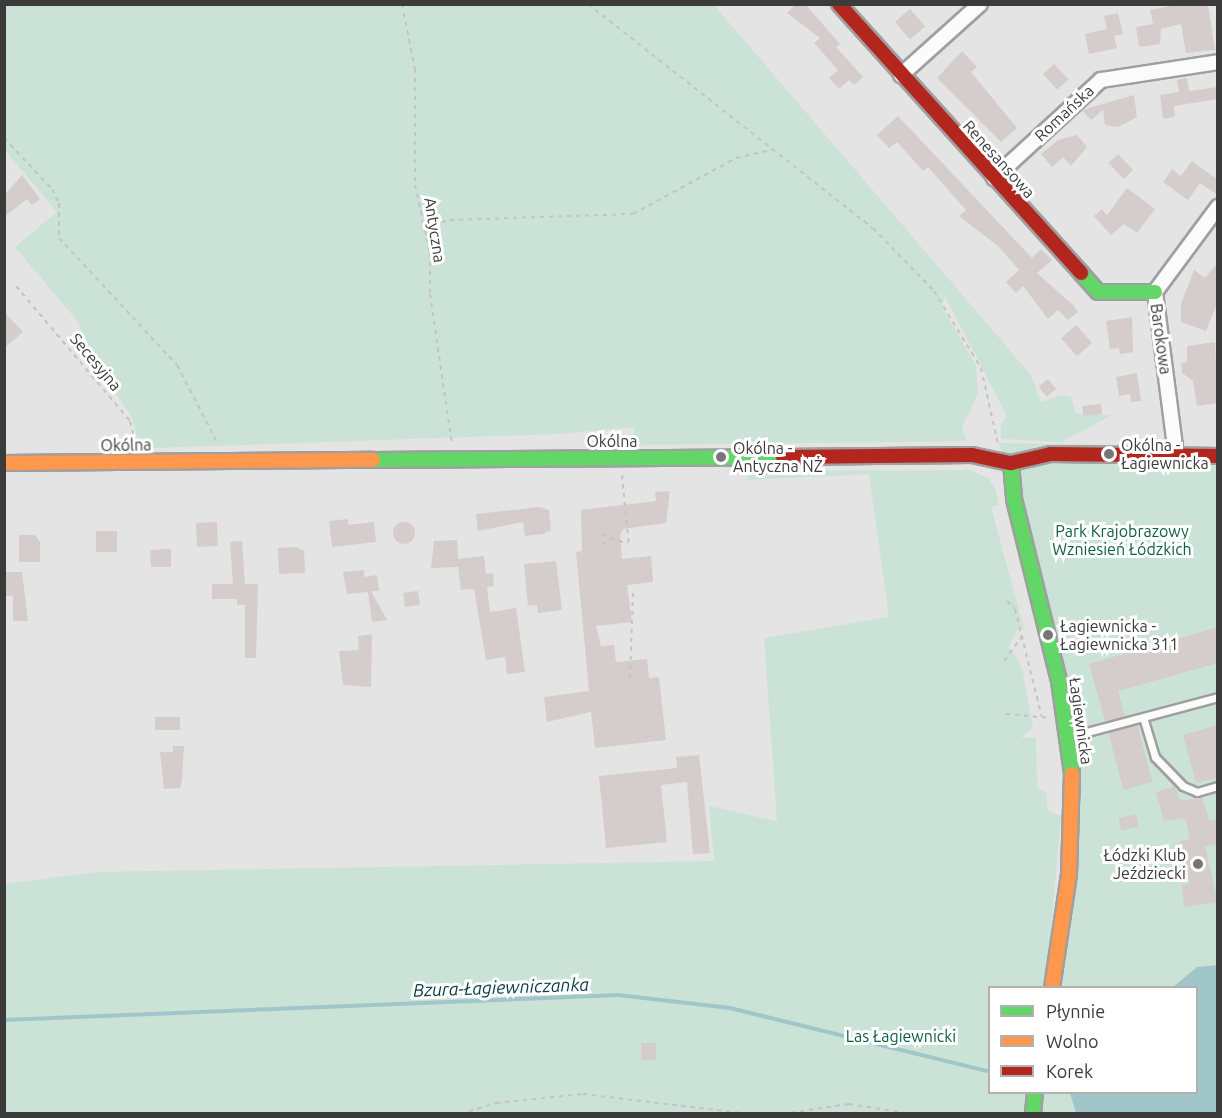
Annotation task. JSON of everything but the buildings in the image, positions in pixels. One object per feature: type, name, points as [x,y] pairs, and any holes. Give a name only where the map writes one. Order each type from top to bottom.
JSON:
[{"type":"street","name":"Renesansowa","points":[[839,4],[1098,292],[1155,292]]},
{"type":"street","points":[[901,75],[980,4]]},
{"type":"street","name":"Romańska","points":[[994,178],[1101,80],[1218,62]]},
{"type":"street","name":"Barokowa","points":[[1176,454],[1155,292],[1218,207]]},
{"type":"street","name":"Okólna","points":[[4,463],[972,455],[1011,463],[1051,454],[1218,456]]},
{"type":"street","name":"Łagiewnicka","points":[[1011,463],[1014,499],[1068,737],[1071,848],[1052,986]]},
{"type":"street","points":[[1032,1113],[1035,1094]]},
{"type":"lane","points":[[1068,737],[1218,697]]},
{"type":"lane","points":[[1143,717],[1155,757],[1182,786],[1197,792],[1218,786]]},
{"type":"path","name":"Antyczna","points":[[402,4],[415,69],[415,186],[426,235],[454,459]]},
{"type":"path","points":[[588,4],[768,150],[873,228],[934,291],[981,368],[996,438],[1011,463]]},
{"type":"path","points":[[4,138],[52,189],[60,210],[60,238],[182,373],[207,413],[220,461]]},
{"type":"path","points":[[426,235],[433,224],[450,220],[633,214],[736,158],[768,150]]},
{"type":"path","name":"Secesyjna","points":[[16,286],[130,421],[140,462]]},
{"type":"path","points":[[602,534],[628,545],[621,469]]},
{"type":"path","points":[[602,544],[613,537]]},
{"type":"path","points":[[630,678],[633,592]]},
{"type":"path","points":[[1007,601],[1015,609],[1023,635],[1042,717]]},
{"type":"path","points":[[1004,661],[1023,635]]},
{"type":"path","points":[[1006,714],[1058,717]]},
{"type":"path","points":[[460,1113],[496,1103],[583,1094],[750,1113]]},
{"type":"path","points":[[782,1113],[849,1104],[912,1113]]},
{"type":"green space","points":[[4,5],[714,5],[1031,375],[1041,402],[1061,395],[1071,397],[1076,414],[1112,415],[1061,442],[1001,439],[1001,424],[1007,416],[945,296],[942,307],[976,365],[978,394],[962,427],[966,441],[633,445],[634,427],[557,434],[151,448],[138,441],[132,417],[85,349],[79,323],[15,247],[57,212],[5,150]]},
{"type":"green space","points":[[999,443],[1217,447],[1217,1113],[5,1113],[4,884],[96,872],[714,861],[709,806],[777,821],[764,638],[889,617],[869,474],[748,480],[747,471],[970,470],[988,478],[995,488],[999,505],[991,507],[1024,629],[1017,630],[1009,646],[1022,668],[1033,728],[1021,738],[1036,738],[1037,787],[1047,794],[1047,810],[1061,816],[1050,939],[1079,757]]},
{"type":"water","points":[[1217,965],[1217,1113],[1076,1113],[1070,1094],[1198,1094],[1198,986],[1174,986],[1197,967]]},
{"type":"waterway","name":"Bzura-Łagiewniczanka","points":[[4,1020],[618,995],[730,1008],[988,1072]]},
{"type":"traffic: fast","points":[[1081,273],[1098,292],[1155,292]]},
{"type":"traffic: fast","points":[[373,460],[783,457]]},
{"type":"traffic: fast","points":[[1011,463],[1014,499],[1059,681],[1072,774]]},
{"type":"traffic: fast","points":[[1033,1114],[1035,1094]]},
{"type":"traffic: slow","points":[[4,463],[373,460]]},
{"type":"traffic: slow","points":[[1052,986],[1069,874],[1072,774]]},
{"type":"traffic: jam","points":[[839,4],[1081,273]]},
{"type":"traffic: jam","points":[[783,457],[972,455],[1011,463],[1051,454],[1218,456]]},
{"type":"place","name":"Okólna - Łagiewnicka","points":[[1109,454]]},
{"type":"place","name":"Okólna - Antyczna NŻ","points":[[721,457]]},
{"type":"place","name":"Łagiewnicka - Łagiewnicka 311","points":[[1048,635]]},
{"type":"place","name":"Łódzki Klub Jeździecki","points":[[1198,864]]},
{"type":"park label","name":"Park Krajobrazowy Wzniesień Łódzkich","points":[[1122,540]]},
{"type":"park label","name":"Las Łagiewnicki","points":[[901,1036]]}]
